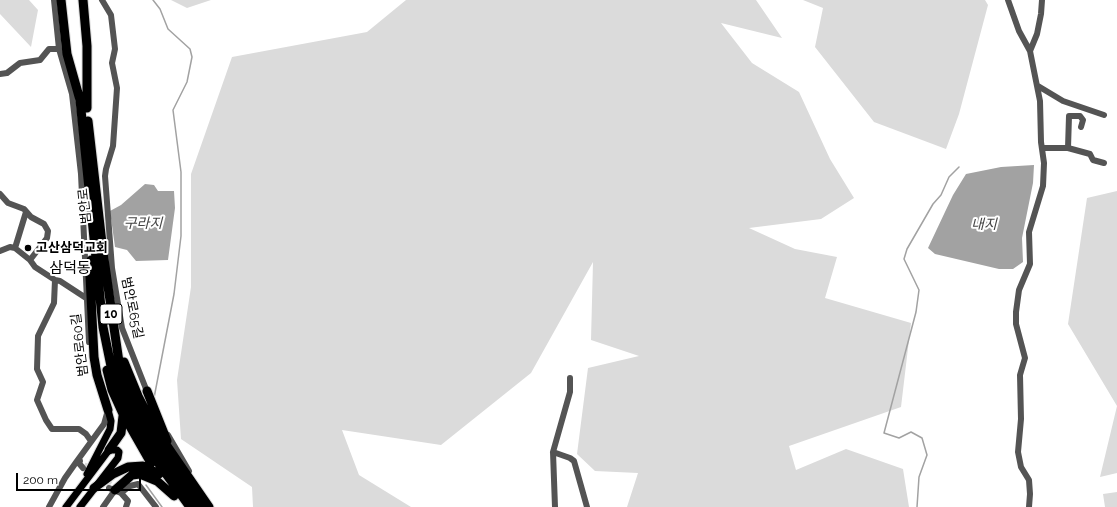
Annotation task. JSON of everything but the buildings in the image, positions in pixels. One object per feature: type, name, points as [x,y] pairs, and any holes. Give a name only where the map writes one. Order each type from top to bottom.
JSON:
[{"type":"highway","name":"범안로","points":[[61,0],[67,54],[80,100],[103,327],[112,371],[129,413],[154,457],[190,507]]},
{"type":"highway","name":"범안로","points":[[83,0],[87,46],[86,99],[103,252],[114,337],[120,369],[144,424],[161,452],[200,507]]},
{"type":"highway","points":[[94,238],[90,276],[94,357],[96,375],[112,408]]},
{"type":"highway","points":[[103,252],[112,268]]},
{"type":"highway","points":[[103,327],[107,374],[123,414],[135,438],[182,507]]},
{"type":"highway","points":[[114,337],[142,405],[154,427],[174,459],[208,507]]},
{"type":"highway","points":[[144,393],[174,459]]},
{"type":"highway","points":[[109,450],[121,433],[123,414]]},
{"type":"highway","points":[[94,488],[113,474],[128,467],[142,466],[159,474]]},
{"type":"highway","points":[[114,489],[132,475],[140,474],[157,482],[174,496]]},
{"type":"main road","points":[[75,495],[110,429],[112,408]]},
{"type":"main road","points":[[66,507],[109,450],[117,450],[119,456],[80,507]]},
{"type":"street","name":"범안로60길","points":[[54,0],[59,49],[72,94],[81,174],[86,239],[86,298],[88,330],[95,380],[102,402],[112,408]]},
{"type":"street","name":"범안로65길","points":[[102,0],[111,15],[115,49],[112,63],[117,88],[113,146],[105,176],[112,268],[122,328],[144,393],[169,437],[214,507]]},
{"type":"street","points":[[1008,0],[1019,31],[1030,50],[1038,86],[1042,148],[1043,186],[1029,232],[1030,264],[1019,290],[1016,312],[1016,324],[1025,358],[1020,375],[1021,419],[1018,452],[1021,467],[1029,480],[1029,507]]},
{"type":"street","points":[[1030,50],[1038,27],[1042,0]]},
{"type":"street","points":[[0,74],[7,73],[20,63],[40,60],[50,49],[59,49]]},
{"type":"street","points":[[1038,86],[1063,101],[1104,115]]},
{"type":"street","points":[[1081,127],[1083,120],[1080,116],[1082,108]]},
{"type":"street","points":[[1068,148],[1069,116],[1080,116]]},
{"type":"street","points":[[1042,148],[1068,148],[1090,154],[1093,160],[1104,163]]},
{"type":"street","points":[[0,194],[8,203],[24,209],[44,224],[48,231],[47,238],[30,260]]},
{"type":"street","points":[[14,248],[26,212]]},
{"type":"street","points":[[0,251],[10,247],[14,248],[30,260],[35,267],[86,298]]},
{"type":"street","points":[[55,280],[54,303],[38,336],[37,369],[43,382],[37,400],[52,429],[79,429],[86,434],[91,442]]},
{"type":"street","points":[[555,507],[553,452],[570,392],[570,378]]},
{"type":"street","points":[[49,507],[65,478],[104,424],[112,408]]},
{"type":"street","points":[[553,452],[574,461],[587,507]]},
{"type":"street","points":[[77,462],[84,467]]},
{"type":"street","points":[[103,507],[114,489],[138,484],[156,507]]},
{"type":"street","points":[[114,489],[128,501],[126,507]]},
{"type":"shaded area","points":[[0,0],[29,0],[38,10],[31,47],[0,14]]},
{"type":"shaded area","points":[[171,0],[211,0],[187,8]]},
{"type":"shaded area","points":[[406,0],[756,0],[782,38],[721,23],[752,63],[799,92],[830,159],[854,198],[821,219],[749,228],[795,249],[837,257],[825,298],[911,323],[901,407],[789,446],[796,470],[846,449],[903,469],[909,507],[627,507],[638,473],[595,471],[577,454],[588,368],[639,356],[591,340],[593,262],[531,373],[441,445],[342,430],[359,475],[411,507],[253,507],[252,487],[181,439],[177,380],[191,287],[191,174],[232,57],[367,32]]},
{"type":"shaded area","points":[[803,0],[985,0],[988,5],[959,114],[946,149],[874,122],[815,47],[823,8]]},
{"type":"shaded area","points":[[1117,191],[1117,406],[1068,324],[1087,198]]},
{"type":"shaded area","points":[[1117,406],[1117,473],[1100,477]]},
{"type":"shaded area","points":[[1117,492],[1117,507],[1105,507],[1103,494]]},
{"type":"water","name":"내지","points":[[1034,165],[1033,183],[1022,238],[1023,262],[1013,269],[999,269],[935,254],[928,248],[953,195],[966,174],[1001,167]]},
{"type":"water","name":"구라지","points":[[145,184],[154,185],[158,191],[174,191],[175,208],[168,260],[136,261],[127,250],[115,247],[110,211],[121,205]]},
{"type":"waterway","points":[[153,0],[160,9],[168,29],[190,49],[192,57],[187,82],[173,110],[181,172],[181,236],[174,294],[154,398]]},
{"type":"waterway","points":[[917,507],[919,477],[927,455],[922,438],[911,432],[899,438],[884,433],[916,312],[919,290],[904,259],[907,249],[933,204],[941,195],[949,177],[959,167]]},
{"type":"waterway","points":[[146,485],[162,507]]},
{"type":"tunnel","points":[[84,465],[111,485]]},
{"type":"place","name":"고산삼덕교회","points":[[28,248]]},
{"type":"district","name":"삼덕동","points":[[70,268]]}]
